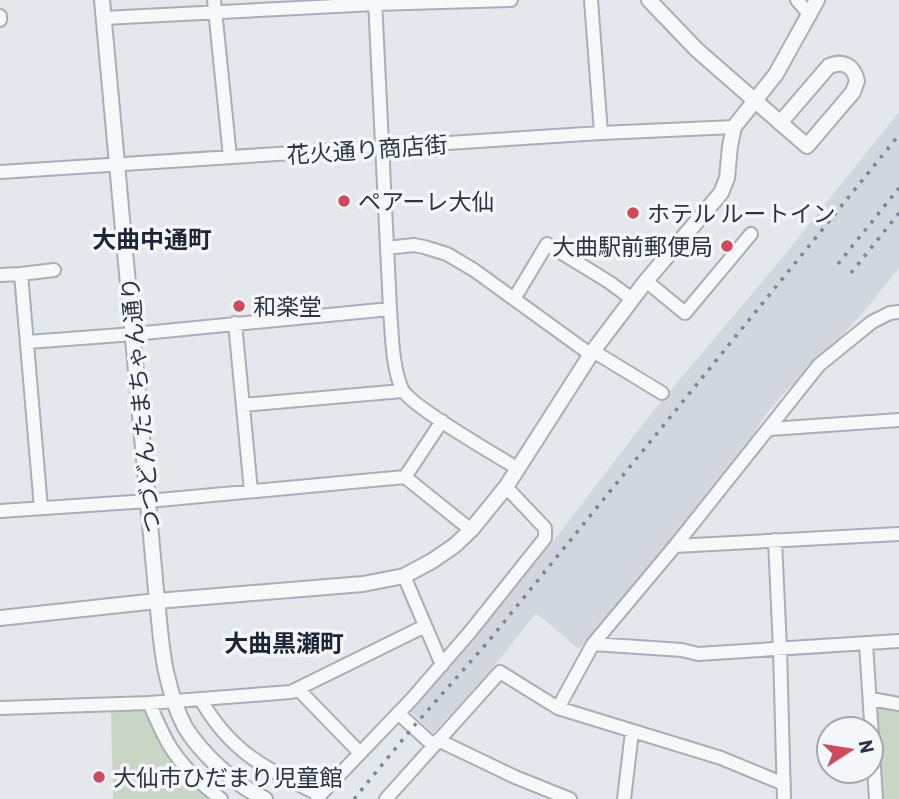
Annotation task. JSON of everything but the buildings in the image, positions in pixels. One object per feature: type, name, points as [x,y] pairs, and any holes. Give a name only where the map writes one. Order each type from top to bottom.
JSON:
[{"type":"street","name":"つづどん たまちゃん通り","points":[[102,0],[166,674],[186,727],[215,763],[250,792],[265,799]]},
{"type":"street","points":[[104,18],[215,6],[510,0]]},
{"type":"street","points":[[591,0],[601,133]]},
{"type":"street","points":[[649,0],[697,50],[780,123],[807,146],[853,92],[857,81],[853,70],[842,63],[829,66],[780,123]]},
{"type":"street","points":[[797,0],[810,15]]},
{"type":"street","points":[[0,618],[158,601],[363,584],[404,576],[443,553],[471,530],[506,487],[591,353],[646,281],[721,193],[727,178],[734,127],[776,74],[817,0]]},
{"type":"street","points":[[375,2],[390,309],[394,354],[402,391],[416,404],[517,468]]},
{"type":"street","points":[[215,6],[230,158]]},
{"type":"street","name":"花火通り商店街","points":[[0,172],[601,133],[734,127]]},
{"type":"street","points":[[646,281],[685,313],[751,234]]},
{"type":"street","points":[[514,299],[547,244],[632,299]]},
{"type":"street","points":[[387,248],[414,245],[447,254],[474,270],[591,353],[663,393]]},
{"type":"street","points":[[0,275],[54,270]]},
{"type":"street","points":[[22,274],[41,508]]},
{"type":"street","points":[[28,342],[390,309]]},
{"type":"street","points":[[558,708],[593,644],[770,429],[819,365],[872,322],[890,313],[899,312]]},
{"type":"street","points":[[235,323],[251,491]]},
{"type":"street","points":[[243,405],[402,391]]},
{"type":"street","points":[[770,429],[899,420]]},
{"type":"street","points":[[405,477],[442,421]]},
{"type":"street","points":[[0,511],[148,501],[405,477],[471,530]]},
{"type":"street","points":[[201,700],[227,738],[249,757],[319,797],[442,665],[545,538],[545,528],[506,487]]},
{"type":"street","points":[[675,546],[899,534]]},
{"type":"street","points":[[775,540],[784,799]]},
{"type":"street","points":[[404,576],[442,665]]},
{"type":"street","points":[[0,708],[149,703],[291,692],[425,626]]},
{"type":"street","points":[[593,644],[682,650],[698,654],[899,641]]},
{"type":"street","points":[[866,644],[876,799]]},
{"type":"street","points":[[386,799],[500,672],[558,708],[721,758],[784,784]]},
{"type":"street","points":[[298,689],[360,753]]},
{"type":"street","points":[[871,699],[899,704]]},
{"type":"street","points":[[149,703],[170,747],[181,762],[221,799]]},
{"type":"street","points":[[398,713],[435,743],[570,799]]},
{"type":"street","points":[[624,799],[632,732]]},
{"type":"shaded area","points":[[899,112],[899,268],[862,314],[767,413],[744,449],[662,556],[579,649],[536,613],[487,675],[433,733],[410,711],[559,534],[650,415],[783,257]]},
{"type":"green space","points":[[881,705],[899,709],[899,799],[881,799],[880,785],[885,785],[885,715],[876,715],[876,710]]},
{"type":"green space","points":[[111,709],[143,709],[160,739],[213,799],[113,799]]},
{"type":"railway","points":[[354,799],[487,643],[899,135]]},
{"type":"railway","points":[[838,264],[899,188]]},
{"type":"railway","points":[[851,273],[899,213]]},
{"type":"place","name":"ペアーレ大仙","points":[[344,201]]},
{"type":"place","name":"ホテル ルートイン","points":[[633,213]]},
{"type":"place","name":"大曲駅前郵便局","points":[[727,246]]},
{"type":"place","name":"和楽堂","points":[[239,306]]},
{"type":"place","name":"大仙市ひだまり児童館","points":[[99,777]]},
{"type":"district","name":"大曲中通町","points":[[152,238]]},
{"type":"district","name":"大曲黒瀬町","points":[[284,642]]}]
